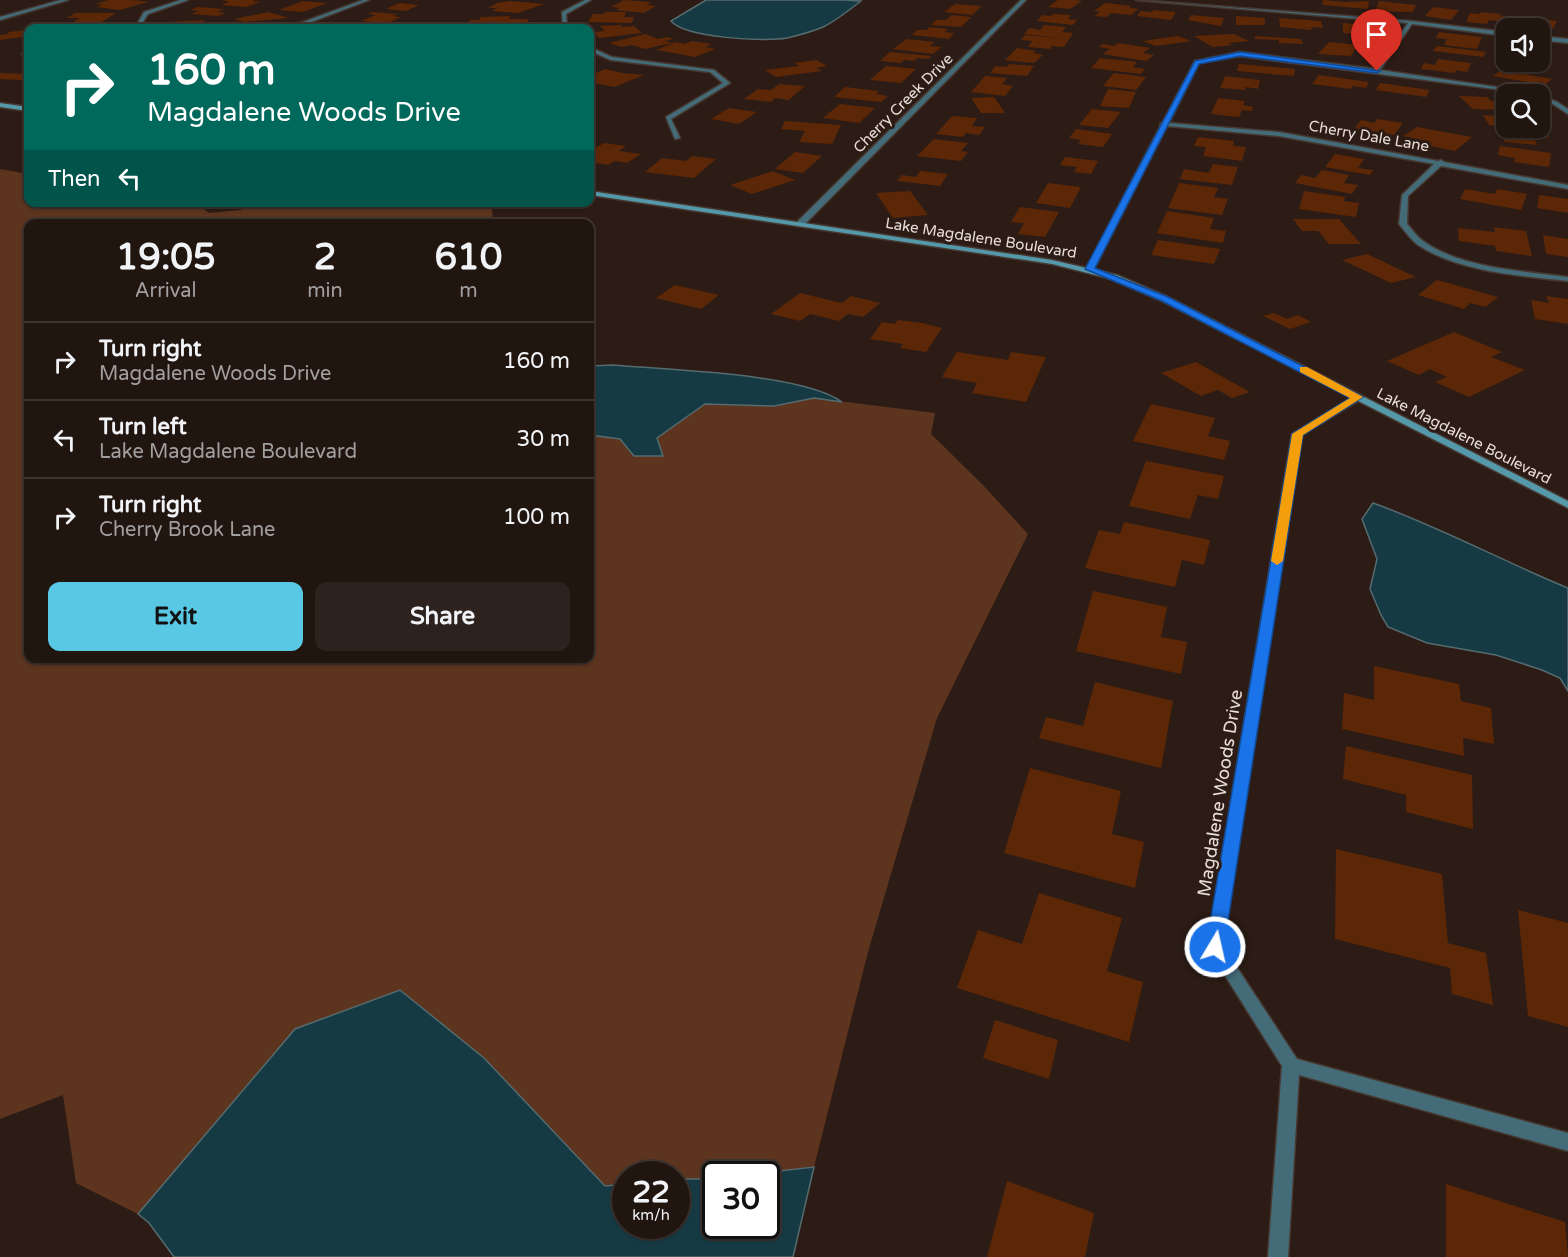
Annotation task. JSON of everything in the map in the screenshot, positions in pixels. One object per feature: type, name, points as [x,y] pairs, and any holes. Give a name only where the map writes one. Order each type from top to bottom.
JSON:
[{"type":"street","points":[[0,19],[66,0]]},
{"type":"street","points":[[139,24],[146,13],[186,0]]},
{"type":"street","points":[[302,24],[368,0]]},
{"type":"street","points":[[565,24],[564,14],[589,0]]},
{"type":"street","name":"Cherry Creek Drive","points":[[800,224],[1024,0]]},
{"type":"street","points":[[1138,0],[1411,22],[1496,33]]},
{"type":"street","points":[[1377,71],[1411,22]]},
{"type":"street","points":[[1550,39],[1568,41]]},
{"type":"street","points":[[594,51],[611,57],[712,71],[727,83],[668,118],[677,138]]},
{"type":"street","points":[[1090,269],[1197,62],[1240,54],[1496,89]]},
{"type":"street","points":[[1550,101],[1568,112]]},
{"type":"street","points":[[0,105],[24,108]]},
{"type":"street","name":"Cherry Dale Lane","points":[[1163,124],[1279,134],[1568,187]]},
{"type":"street","points":[[1441,162],[1406,195],[1403,224],[1420,243],[1464,262],[1509,272],[1568,279]]},
{"type":"street","name":"Lake Magdalene Boulevard","points":[[594,194],[1090,269],[1165,299],[1568,505]]},
{"type":"street","name":"Magdalene Woods Drive","points":[[1291,1065],[1215,947],[1297,434],[1358,397]]},
{"type":"street","points":[[1278,1257],[1291,1065],[1568,1142]]},
{"type":"shaded area","points":[[0,169],[24,173],[24,207],[201,207],[209,213],[251,207],[492,207],[493,219],[24,219],[24,663],[594,663],[594,436],[620,439],[662,456],[657,438],[705,404],[774,406],[814,398],[935,413],[931,434],[983,485],[1028,534],[937,718],[868,952],[814,1167],[780,1171],[780,1161],[702,1161],[702,1179],[690,1179],[690,1161],[612,1161],[612,1185],[605,1186],[484,1058],[295,1029],[138,1214],[76,1183],[63,1095],[0,1119]]},
{"type":"water","points":[[706,0],[861,1],[838,19],[823,27],[787,38],[744,39],[708,35],[679,27],[671,21]]},
{"type":"water","points":[[613,365],[732,374],[797,385],[823,392],[842,402],[814,398],[774,406],[705,404],[657,438],[663,456],[634,456],[620,439],[594,436],[594,366]]},
{"type":"water","points":[[1373,503],[1568,588],[1568,691],[1560,678],[1542,670],[1496,655],[1427,643],[1388,627],[1370,589],[1377,559],[1362,519]]},
{"type":"water","points":[[400,990],[484,1058],[605,1186],[612,1185],[612,1239],[690,1239],[690,1179],[702,1179],[702,1239],[780,1239],[780,1171],[814,1167],[793,1257],[174,1257],[149,1223],[138,1214],[295,1029]]},
{"type":"building","points":[[108,0],[148,2],[120,10],[96,7],[103,5],[95,4]]},
{"type":"building","points":[[222,0],[260,2],[246,7],[221,5],[229,2]]},
{"type":"building","points":[[624,0],[651,2],[647,5],[656,6],[644,13],[615,10],[620,8],[611,7]]},
{"type":"building","points":[[1058,0],[1082,1],[1070,9],[1048,7]]},
{"type":"building","points":[[1323,0],[1369,1],[1368,9],[1322,5]]},
{"type":"building","points":[[303,1],[327,3],[303,12],[279,10]]},
{"type":"building","points":[[510,1],[544,4],[518,13],[492,11],[497,8],[488,8],[497,3]]},
{"type":"building","points":[[1379,1],[1416,5],[1413,12],[1375,11]]},
{"type":"building","points":[[399,3],[419,5],[406,11],[386,9]]},
{"type":"building","points":[[1105,3],[1132,6],[1129,8],[1138,9],[1131,15],[1111,13],[1106,17],[1095,16],[1100,12],[1094,11]]},
{"type":"building","points":[[955,4],[982,6],[972,15],[944,12]]},
{"type":"building","points":[[198,7],[224,9],[217,12],[226,13],[218,16],[191,14],[199,11],[190,10]]},
{"type":"building","points":[[1433,7],[1459,10],[1451,20],[1425,16]]},
{"type":"building","points":[[1154,10],[1176,12],[1171,20],[1137,16],[1141,11],[1152,12]]},
{"type":"building","points":[[268,12],[289,18],[244,22],[234,19]]},
{"type":"building","points":[[373,12],[398,14],[393,16],[401,17],[386,24],[361,21],[376,15],[368,14]]},
{"type":"building","points":[[605,12],[626,12],[624,17],[634,17],[632,23],[588,22],[593,14],[604,14]]},
{"type":"building","points":[[1481,12],[1511,17],[1489,20],[1487,24],[1466,22],[1470,13],[1480,14]]},
{"type":"building","points":[[75,13],[116,13],[100,23],[72,23],[80,18],[67,18]]},
{"type":"building","points":[[1053,14],[1071,15],[1068,19],[1077,20],[1073,25],[1037,21],[1042,15],[1051,16]]},
{"type":"building","points":[[952,15],[971,17],[961,27],[931,25],[936,20],[946,20]]},
{"type":"building","points":[[1191,15],[1224,18],[1221,26],[1188,20]]},
{"type":"building","points":[[510,16],[509,19],[529,19],[526,24],[467,24],[470,20],[479,20],[481,17]]},
{"type":"building","points":[[1236,16],[1265,18],[1265,25],[1236,25]]},
{"type":"building","points":[[1279,18],[1321,21],[1323,28],[1311,27],[1312,30],[1280,27]]},
{"type":"building","points":[[204,20],[202,24],[167,24],[168,22]]},
{"type":"building","points":[[1550,20],[1557,21],[1553,29],[1550,29]]},
{"type":"building","points":[[1343,23],[1365,25],[1365,35],[1343,33]]},
{"type":"building","points":[[621,25],[623,27],[634,26],[642,33],[599,38],[594,32],[605,31],[600,26]]},
{"type":"building","points":[[1044,25],[1066,27],[1062,32],[1073,33],[1064,47],[1052,46],[1050,49],[1028,47],[1032,41],[1021,40],[1025,35],[1067,39],[1024,34],[1029,28],[1040,30]]},
{"type":"building","points":[[929,27],[948,29],[945,32],[954,33],[949,39],[912,35],[917,30],[927,30]]},
{"type":"building","points":[[24,30],[24,40],[23,37],[0,40],[0,35],[9,34],[8,32]]},
{"type":"building","points":[[1439,32],[1482,37],[1477,49],[1444,45],[1447,39],[1436,38]]},
{"type":"building","points":[[645,34],[658,39],[667,37],[674,39],[665,41],[672,43],[645,49],[631,45],[622,47],[609,43]]},
{"type":"building","points":[[1234,34],[1249,41],[1213,47],[1194,36]]},
{"type":"building","points":[[1178,36],[1191,41],[1156,46],[1143,41]]},
{"type":"building","points":[[1255,36],[1301,39],[1303,44],[1255,39]]},
{"type":"building","points":[[907,39],[935,42],[930,46],[942,47],[933,54],[893,49]]},
{"type":"building","points":[[692,41],[712,44],[705,47],[715,49],[695,57],[656,50],[676,42],[685,44]]},
{"type":"building","points":[[1329,42],[1358,45],[1351,56],[1318,54]]},
{"type":"building","points":[[1118,43],[1150,48],[1143,53],[1154,55],[1146,61],[1102,54],[1110,49],[1099,47],[1103,44],[1114,46]]},
{"type":"building","points":[[1437,46],[1486,52],[1483,57],[1433,51]]},
{"type":"building","points":[[1017,48],[1036,51],[1033,53],[1043,55],[1034,63],[1005,60]]},
{"type":"building","points":[[890,52],[931,56],[928,59],[904,60],[901,63],[880,61]]},
{"type":"building","points":[[1100,58],[1137,62],[1133,67],[1145,69],[1141,74],[1091,68]]},
{"type":"building","points":[[1438,59],[1471,63],[1467,72],[1421,69],[1424,63],[1435,65]]},
{"type":"building","points":[[816,60],[827,66],[816,68],[822,71],[776,77],[765,70],[799,66],[794,63]]},
{"type":"building","points":[[1009,64],[1034,66],[1027,76],[990,73],[995,66],[1007,67]]},
{"type":"building","points":[[1239,64],[1295,69],[1294,76],[1237,71]]},
{"type":"building","points":[[886,66],[916,69],[901,83],[870,80]]},
{"type":"building","points":[[605,69],[644,75],[614,87],[594,83],[594,74]]},
{"type":"building","points":[[1498,72],[1512,72],[1552,79],[1546,84],[1539,84],[1493,76]]},
{"type":"building","points":[[0,73],[24,74],[22,80],[0,79]]},
{"type":"building","points":[[1114,73],[1146,77],[1136,90],[1103,86]]},
{"type":"building","points":[[1319,75],[1369,82],[1366,88],[1353,86],[1351,89],[1312,84]]},
{"type":"building","points":[[985,76],[1007,78],[1002,84],[1013,86],[1005,96],[971,92]]},
{"type":"building","points":[[1225,76],[1260,80],[1258,89],[1220,88]]},
{"type":"building","points":[[1380,83],[1430,90],[1426,97],[1376,90]]},
{"type":"building","points":[[779,84],[805,86],[789,100],[775,98],[771,102],[744,99],[758,89],[771,90]]},
{"type":"building","points":[[845,87],[879,91],[876,94],[888,96],[881,102],[834,97]]},
{"type":"building","points":[[1108,89],[1136,92],[1129,108],[1100,106]]},
{"type":"building","points":[[1459,96],[1487,97],[1491,101],[1496,101],[1496,110],[1473,109]]},
{"type":"building","points":[[994,97],[1005,113],[981,113],[971,98]]},
{"type":"building","points":[[1218,98],[1245,101],[1243,105],[1253,107],[1252,111],[1242,110],[1239,117],[1211,114]]},
{"type":"building","points":[[840,104],[875,108],[859,123],[823,118]]},
{"type":"building","points":[[729,108],[757,112],[739,124],[711,119]]},
{"type":"building","points":[[1092,109],[1121,112],[1108,128],[1079,125]]},
{"type":"building","points":[[1483,115],[1496,116],[1496,126],[1489,125]]},
{"type":"building","points":[[952,116],[977,118],[972,126],[985,127],[979,135],[966,133],[963,137],[936,134]]},
{"type":"building","points":[[1377,119],[1403,123],[1394,135],[1354,129],[1361,120],[1374,123]]},
{"type":"building","points":[[785,121],[841,125],[832,144],[799,142],[805,131],[781,129]]},
{"type":"building","points":[[1417,127],[1472,137],[1455,151],[1426,145],[1431,142],[1403,136]]},
{"type":"building","points":[[1076,129],[1112,134],[1103,147],[1078,144],[1081,140],[1069,138]]},
{"type":"building","points":[[1198,137],[1234,141],[1233,146],[1246,147],[1242,161],[1203,156],[1206,147],[1194,146]]},
{"type":"building","points":[[1503,138],[1534,138],[1537,145],[1505,142]]},
{"type":"building","points":[[934,139],[968,143],[961,151],[968,152],[961,161],[917,156]]},
{"type":"building","points":[[604,143],[626,146],[619,151],[641,154],[627,163],[615,161],[608,165],[594,163],[594,149]]},
{"type":"building","points":[[1500,146],[1551,153],[1549,167],[1514,162],[1515,158],[1498,155]]},
{"type":"building","points":[[795,152],[822,156],[803,173],[775,169]]},
{"type":"building","points":[[1335,154],[1364,159],[1358,168],[1373,170],[1370,175],[1325,167]]},
{"type":"building","points":[[692,156],[716,159],[694,178],[645,172],[662,158],[686,161]]},
{"type":"building","points":[[1065,157],[1098,161],[1091,174],[1074,172],[1077,167],[1060,165]]},
{"type":"building","points":[[1213,164],[1238,167],[1232,185],[1180,179],[1184,169],[1209,173]]},
{"type":"building","points":[[1322,170],[1349,175],[1344,183],[1358,185],[1352,194],[1295,183],[1301,175],[1315,178]]},
{"type":"building","points":[[773,171],[795,180],[752,194],[730,185]]},
{"type":"building","points":[[920,171],[948,174],[940,186],[897,181],[902,175],[916,177]]},
{"type":"building","points":[[1048,183],[1081,187],[1070,208],[1036,203]]},
{"type":"building","points":[[1179,183],[1218,188],[1214,197],[1228,199],[1222,215],[1168,208]]},
{"type":"building","points":[[1465,189],[1495,194],[1497,189],[1527,194],[1521,210],[1460,199]]},
{"type":"building","points":[[910,191],[928,215],[893,218],[876,193]]},
{"type":"building","points":[[1304,191],[1345,197],[1344,201],[1359,203],[1356,217],[1299,209]]},
{"type":"building","points":[[1539,195],[1568,199],[1568,213],[1537,208]]},
{"type":"building","points":[[1020,207],[1059,212],[1045,237],[1018,234],[1024,223],[1011,222]]},
{"type":"building","points":[[1167,211],[1214,218],[1210,229],[1226,231],[1223,243],[1157,233]]},
{"type":"building","points":[[1293,219],[1339,219],[1361,244],[1329,244],[1318,231],[1302,231]]},
{"type":"building","points":[[1494,227],[1526,231],[1532,256],[1496,251],[1495,246],[1459,241],[1458,228],[1495,232]]},
{"type":"building","points":[[1543,235],[1568,239],[1568,257],[1546,254]]},
{"type":"building","points":[[1158,240],[1220,249],[1214,264],[1151,255]]},
{"type":"building","points":[[1367,254],[1416,277],[1391,283],[1342,260]]},
{"type":"building","points":[[1437,280],[1498,297],[1486,307],[1470,303],[1464,309],[1418,295]]},
{"type":"building","points":[[675,285],[719,295],[701,309],[656,298]]},
{"type":"building","points":[[800,293],[842,303],[851,296],[880,303],[863,317],[848,314],[839,321],[810,314],[800,321],[771,314]]},
{"type":"building","points":[[1546,296],[1568,299],[1568,324],[1535,319],[1531,300],[1549,303]]},
{"type":"building","points":[[1274,313],[1287,319],[1298,315],[1311,322],[1290,329],[1263,316]]},
{"type":"building","points":[[898,320],[942,328],[926,352],[900,348],[903,344],[870,339],[882,322],[895,324]]},
{"type":"building","points":[[1454,332],[1502,352],[1491,357],[1525,370],[1469,397],[1435,382],[1447,377],[1430,369],[1419,375],[1387,361]]},
{"type":"building","points":[[957,352],[1008,360],[1011,352],[1046,357],[1026,402],[972,393],[977,383],[942,377]]},
{"type":"building","points":[[1196,362],[1250,392],[1232,398],[1218,390],[1201,396],[1161,373]]},
{"type":"building","points":[[1151,404],[1215,418],[1208,436],[1230,441],[1224,460],[1133,441]]},
{"type":"building","points":[[1146,461],[1224,476],[1218,499],[1198,495],[1190,519],[1129,506]]},
{"type":"building","points":[[1124,522],[1210,540],[1204,565],[1182,560],[1175,587],[1085,568],[1099,530],[1120,534]]},
{"type":"building","points":[[1093,591],[1167,607],[1161,637],[1187,642],[1181,674],[1076,651]]},
{"type":"building","points":[[1374,666],[1459,684],[1461,701],[1491,708],[1494,744],[1463,738],[1464,756],[1342,729],[1344,693],[1374,700]]},
{"type":"building","points":[[1095,682],[1173,701],[1161,768],[1039,738],[1046,717],[1083,726]]},
{"type":"building","points":[[1346,746],[1472,775],[1473,829],[1406,812],[1406,795],[1343,779]]},
{"type":"building","points":[[1030,768],[1121,791],[1112,834],[1144,842],[1135,888],[1004,853]]},
{"type":"building","points":[[1336,849],[1442,874],[1448,943],[1486,953],[1493,1005],[1452,994],[1450,968],[1335,939]]},
{"type":"building","points":[[1039,893],[1122,918],[1107,971],[1143,982],[1129,1042],[957,988],[978,930],[1022,944]]},
{"type":"building","points":[[1518,910],[1568,923],[1568,1027],[1528,1016]]},
{"type":"building","points":[[995,1020],[1058,1040],[1049,1079],[983,1058]]},
{"type":"building","points":[[1007,1181],[1094,1213],[1085,1257],[987,1257]]},
{"type":"building","points":[[1446,1184],[1565,1222],[1568,1257],[1446,1257]]},
{"type":"slow traffic","points":[[1277,561],[1297,434],[1358,397],[1303,369]]},
{"type":"route","points":[[1215,947],[1297,434],[1358,397],[1143,288],[1090,269],[1197,62],[1240,54],[1377,71]]}]
